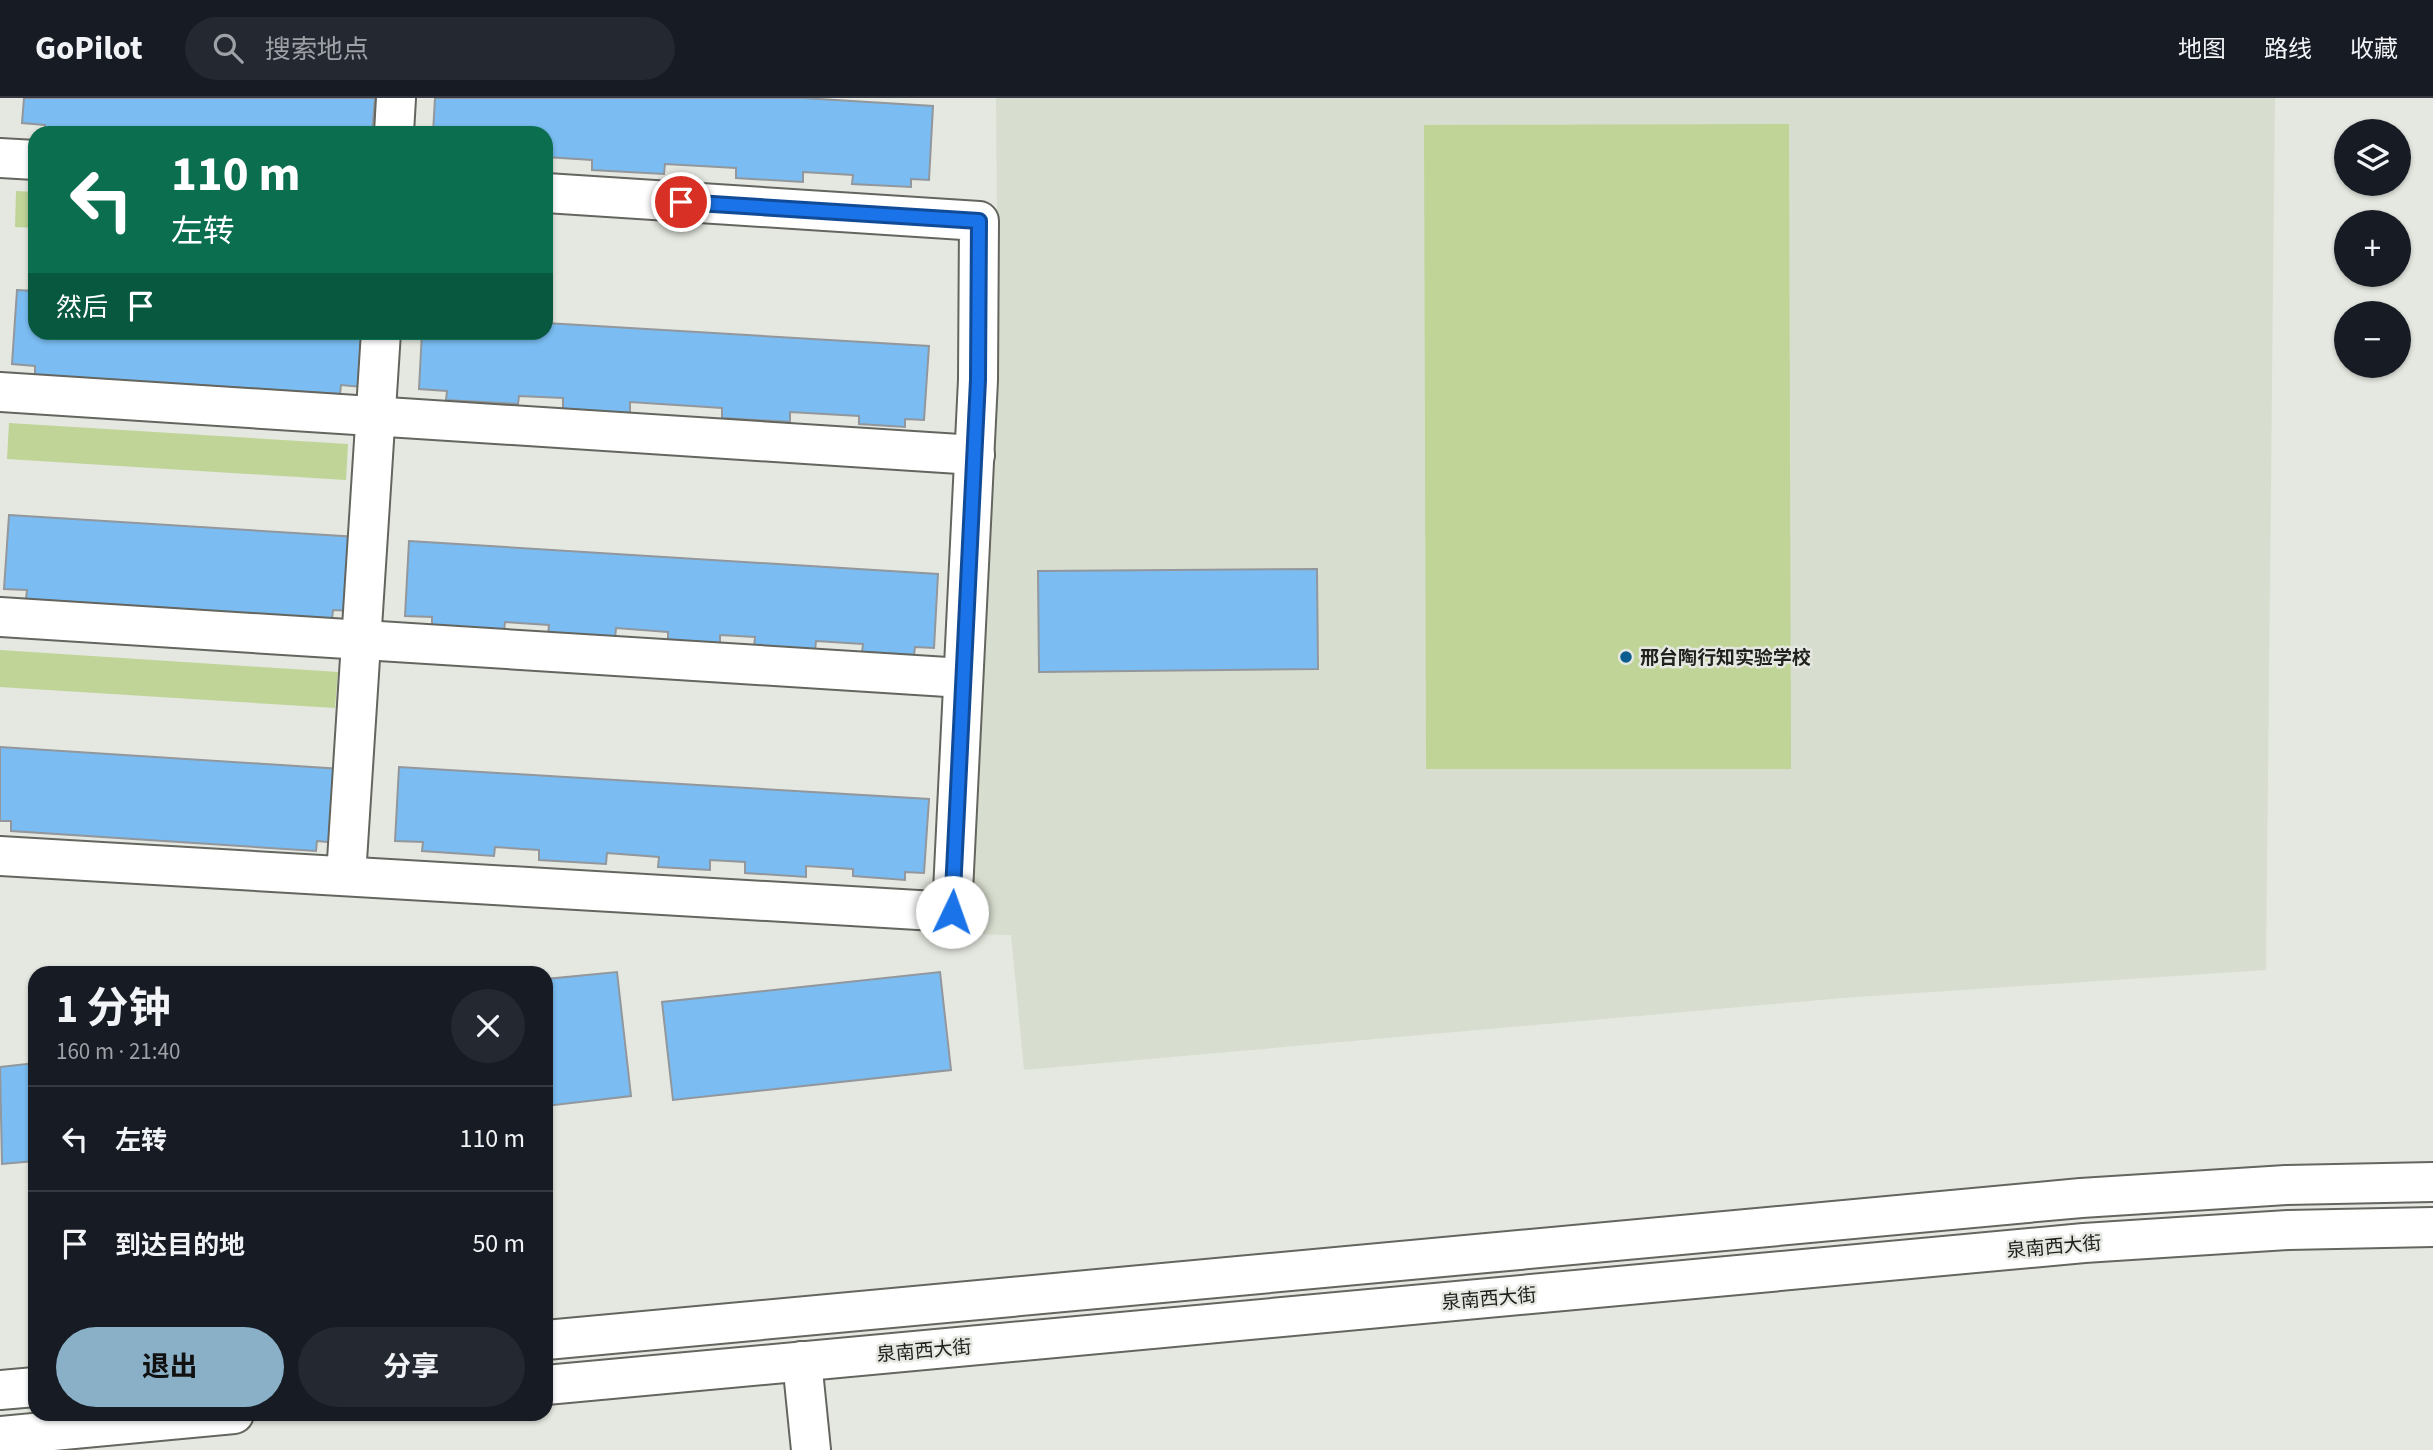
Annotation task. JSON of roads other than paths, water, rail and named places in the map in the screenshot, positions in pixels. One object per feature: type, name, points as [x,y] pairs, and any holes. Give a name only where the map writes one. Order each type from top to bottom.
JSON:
[{"type":"main road","points":[[394,126],[396,98]]},
{"type":"main road","points":[[0,158],[28,160]]},
{"type":"main road","points":[[0,856],[952,912],[978,380],[979,221],[553,193]]},
{"type":"main road","points":[[346,876],[381,340]]},
{"type":"main road","points":[[0,392],[975,455]]},
{"type":"main road","points":[[0,617],[963,678]]},
{"type":"main road","points":[[553,1339],[2081,1198],[2286,1185],[2433,1182]]},
{"type":"main road","name":"泉南西大街","points":[[553,1384],[2084,1243],[2288,1230],[2433,1227]]},
{"type":"main road","points":[[802,1362],[811,1450]]},
{"type":"main road","points":[[0,1390],[28,1388]]},
{"type":"main road","points":[[0,1436],[160,1421]]},
{"type":"place","name":"邢台陶行知实验学校","points":[[1626,657]]}]
